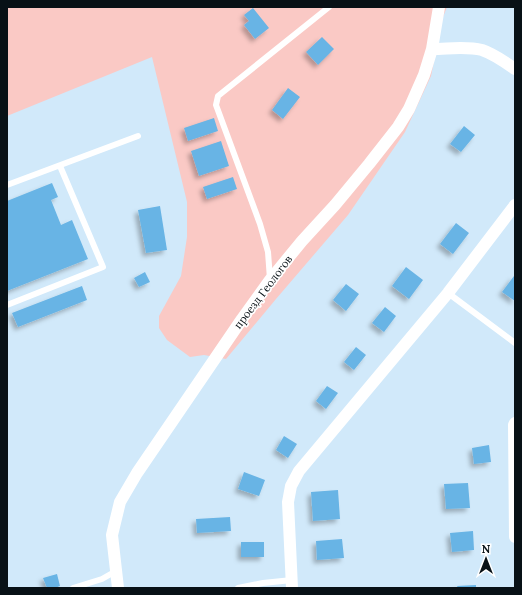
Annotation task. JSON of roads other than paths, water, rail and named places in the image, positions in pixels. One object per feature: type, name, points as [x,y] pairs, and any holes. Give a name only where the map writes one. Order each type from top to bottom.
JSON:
[{"type":"street","name":"проезд Геологов","points":[[118,588],[112,536],[120,502],[242,318],[270,280],[302,241],[335,205],[398,127],[419,90],[432,49],[439,7]]},
{"type":"street","points":[[432,49],[464,48],[482,50],[497,57],[515,69]]},
{"type":"street","points":[[292,584],[288,502],[291,486],[304,466],[448,293],[515,205]]},
{"type":"street","points":[[515,423],[515,538]]},
{"type":"lane","points":[[270,280],[268,252],[260,224],[224,124],[216,106],[218,96],[329,7]]},
{"type":"lane","points":[[7,185],[138,136]]},
{"type":"lane","points":[[7,305],[103,267],[60,166]]},
{"type":"lane","points":[[448,293],[515,343]]},
{"type":"lane","points":[[73,588],[102,579],[116,571]]},
{"type":"lane","points":[[238,588],[263,583],[292,584]]}]
